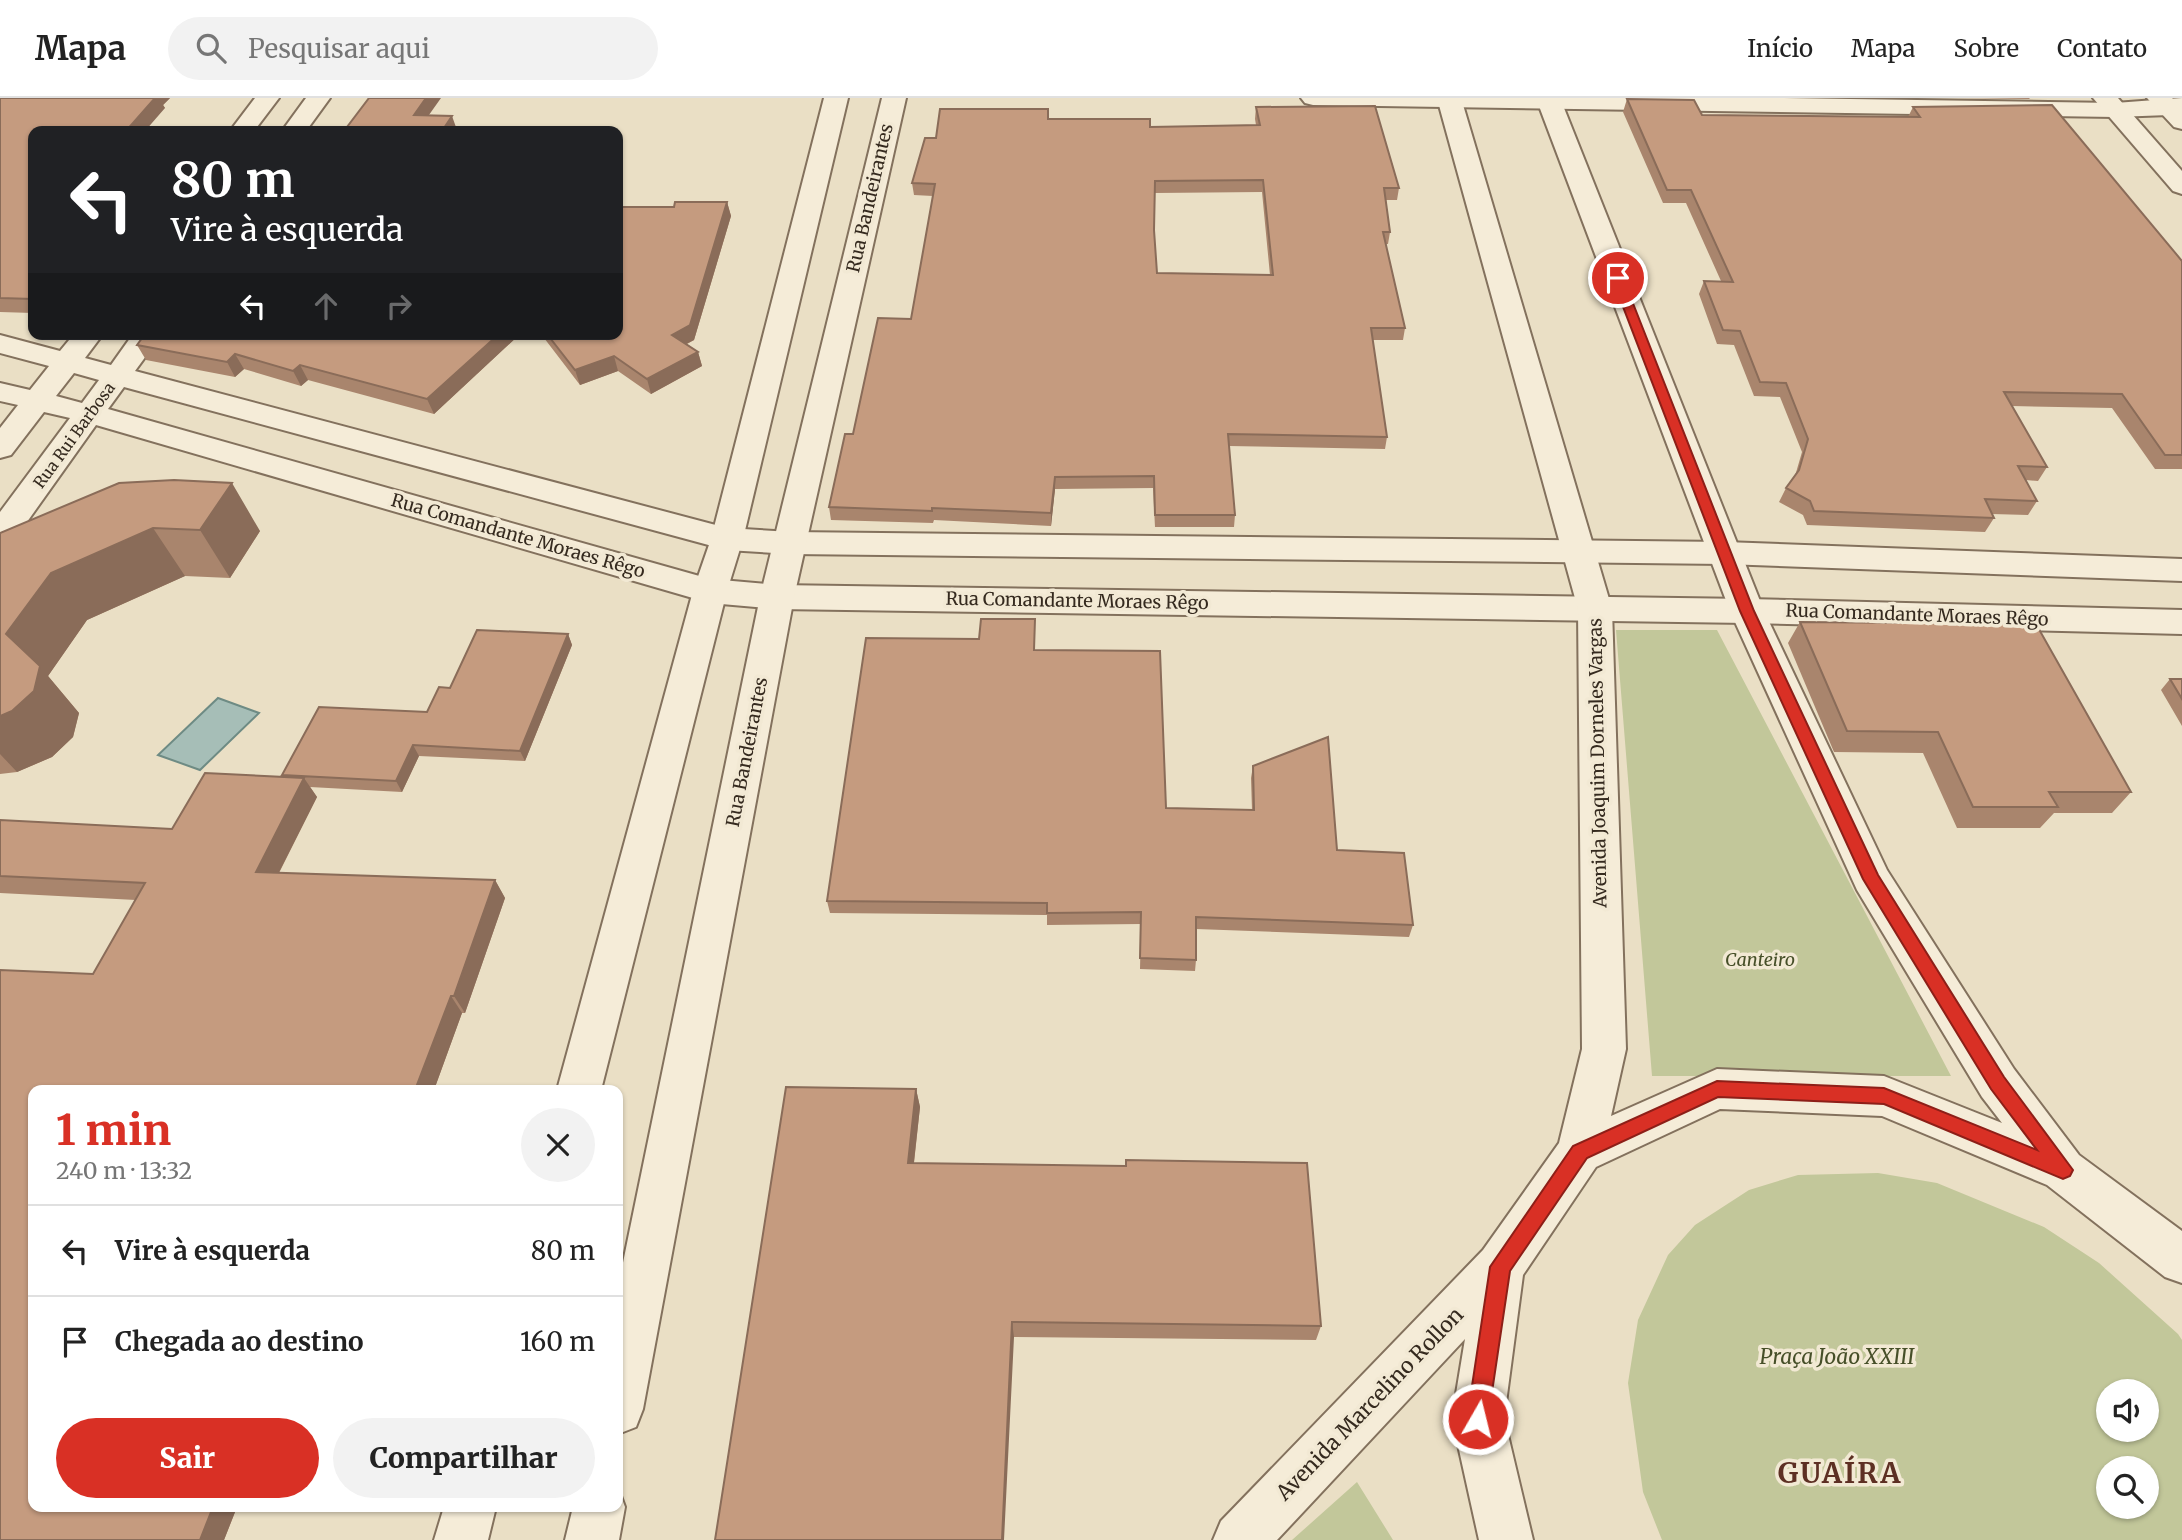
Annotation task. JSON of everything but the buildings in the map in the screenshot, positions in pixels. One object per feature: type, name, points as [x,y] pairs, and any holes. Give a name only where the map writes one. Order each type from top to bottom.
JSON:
[{"type":"street","points":[[246,126],[267,98]]},
{"type":"street","points":[[298,126],[318,98]]},
{"type":"street","name":"Rua Bandeirantes","points":[[623,1383],[777,597],[791,543],[804,354],[827,257],[836,98]]},
{"type":"street","name":"Rua Bandeirantes","points":[[580,1085],[710,591],[727,539],[804,354],[827,257],[894,98]]},
{"type":"street","points":[[1313,98],[2110,104],[2173,108]]},
{"type":"street","name":"Avenida Joaquim Dorneles Vargas","points":[[1449,99],[1595,609],[1604,1049],[1580,1152]]},
{"type":"street","points":[[1549,100],[1747,611],[1871,879],[1998,1083],[2063,1170]]},
{"type":"street","points":[[2110,104],[2182,186]]},
{"type":"street","points":[[0,448],[84,340]]},
{"type":"street","name":"Rua Rui Barbosa","points":[[0,535],[144,340]]},
{"type":"street","points":[[0,344],[727,539],[791,543],[1725,553],[2182,570]]},
{"type":"street","name":"Rua Comandante Moraes Rêgo","points":[[0,392],[91,414],[710,591],[777,597],[1747,611],[2182,622]]},
{"type":"street","points":[[375,495],[414,455]]},
{"type":"street","points":[[1506,1540],[1478,1419],[1500,1267],[1580,1152],[1717,1089],[1884,1096],[2063,1170],[2182,1260]]},
{"type":"street","name":"Avenida Marcelino Rollon","points":[[1240,1540],[1500,1267]]},
{"type":"street","points":[[461,1540],[469,1512]]},
{"type":"street","points":[[592,1540],[597,1512]]},
{"type":"green space","name":"Canteiro","points":[[1616,630],[1717,630],[1951,1076],[1652,1076]]},
{"type":"green space","name":"Praça João XXIII","points":[[1878,1173],[1937,1183],[2044,1227],[2099,1263],[2182,1340],[2182,1540],[1662,1540],[1643,1492],[1628,1383],[1638,1320],[1668,1255],[1695,1225],[1749,1190],[1798,1175]]},
{"type":"green space","points":[[1357,1482],[1393,1540],[1292,1540]]},
{"type":"water","points":[[218,698],[259,713],[200,770],[158,755]]},
{"type":"district","name":"GUAÍRA","points":[[1840,1473]]},
{"type":"route","points":[[1478,1419],[1500,1267],[1580,1152],[1717,1089],[1884,1096],[2063,1170],[1998,1083],[1871,879],[1747,611],[1618,278]]}]
